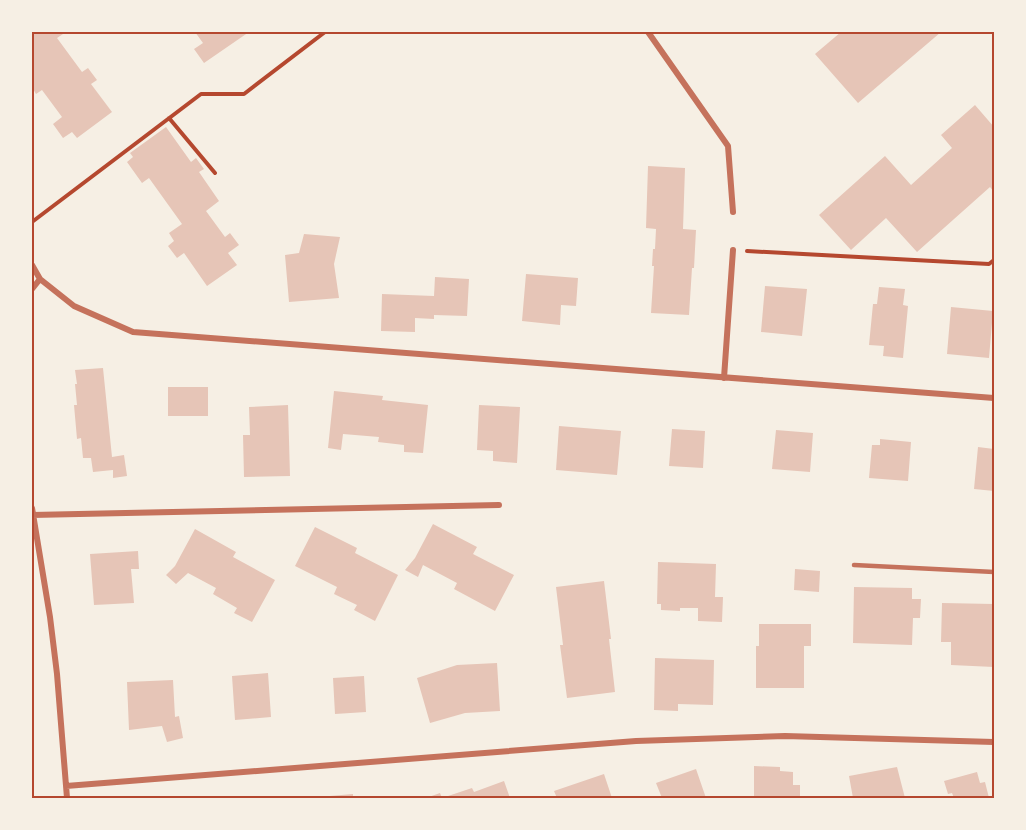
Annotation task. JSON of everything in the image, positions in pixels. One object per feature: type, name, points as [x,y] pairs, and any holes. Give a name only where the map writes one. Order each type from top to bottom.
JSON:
[{"type":"street","points":[[648,32],[728,146],[733,212]]},
{"type":"street","points":[[724,378],[733,250]]},
{"type":"street","points":[[32,265],[40,279],[74,306],[133,332],[994,398]]},
{"type":"street","points":[[32,289],[40,279]]},
{"type":"street","points":[[32,514],[499,505]]},
{"type":"street","points":[[32,508],[52,628],[67,798]]},
{"type":"street","points":[[66,786],[648,740],[785,736],[994,742]]},
{"type":"lane","points":[[854,565],[994,572]]},
{"type":"path","points":[[32,222],[201,94],[244,94],[325,32]]},
{"type":"path","points":[[169,118],[215,173]]},
{"type":"path","points":[[733,250],[989,264],[994,260]]},
{"type":"building","points":[[32,32],[66,32],[57,38],[82,72],[88,68],[97,80],[91,84],[112,112],[77,138],[72,132],[63,138],[53,124],[62,117],[42,90],[36,94],[32,87]]},
{"type":"building","points":[[195,32],[249,32],[204,63],[194,49],[203,43]]},
{"type":"building","points":[[841,32],[941,32],[858,103],[815,54]]},
{"type":"building","points":[[975,105],[994,127],[994,192],[990,187],[917,252],[886,218],[851,250],[819,215],[885,156],[911,185],[952,148],[941,135]]},
{"type":"building","points":[[166,127],[191,162],[196,158],[204,169],[199,172],[219,201],[206,211],[225,237],[230,233],[239,245],[228,253],[237,265],[207,286],[184,253],[177,258],[168,246],[174,241],[169,233],[182,224],[149,178],[142,183],[127,162],[133,157],[130,153]]},
{"type":"building","points":[[648,166],[685,168],[683,229],[696,230],[689,315],[651,313],[653,249],[655,249],[656,229],[646,228]]},
{"type":"building","points":[[304,234],[340,237],[334,264],[339,298],[289,302],[285,255],[299,253]]},
{"type":"building","points":[[526,274],[578,278],[576,306],[561,305],[560,325],[522,321]]},
{"type":"building","points":[[435,277],[469,279],[467,316],[434,315],[434,319],[415,318],[415,332],[381,331],[382,294],[434,296]]},
{"type":"building","points":[[765,286],[807,289],[802,336],[761,332]]},
{"type":"building","points":[[879,287],[905,289],[903,305],[908,306],[903,358],[883,356],[884,346],[869,345],[873,304],[877,304]]},
{"type":"building","points":[[951,307],[993,311],[989,358],[947,354]]},
{"type":"building","points":[[103,368],[112,457],[124,455],[127,476],[113,478],[113,470],[93,472],[91,458],[83,458],[81,438],[77,439],[74,405],[77,405],[75,370]]},
{"type":"building","points":[[168,387],[208,387],[208,416],[168,416]]},
{"type":"building","points":[[334,391],[383,396],[382,400],[428,405],[423,453],[404,452],[404,445],[378,442],[379,437],[343,434],[341,450],[328,448]]},
{"type":"building","points":[[288,405],[290,476],[244,477],[243,435],[250,435],[249,407]]},
{"type":"building","points":[[479,405],[520,407],[517,463],[493,461],[493,451],[477,450]]},
{"type":"building","points":[[559,426],[621,431],[617,475],[556,470]]},
{"type":"building","points":[[672,429],[705,431],[703,468],[669,466]]},
{"type":"building","points":[[776,430],[813,433],[810,472],[772,469]]},
{"type":"building","points":[[880,439],[911,442],[908,481],[869,478],[872,445],[880,445]]},
{"type":"building","points":[[978,447],[994,449],[994,491],[974,489]]},
{"type":"building","points":[[433,524],[477,547],[473,554],[514,575],[495,611],[454,589],[457,583],[423,565],[418,577],[405,570],[415,558]]},
{"type":"building","points":[[315,527],[357,548],[355,553],[398,575],[375,621],[354,610],[357,605],[334,594],[337,587],[295,566]]},
{"type":"building","points":[[195,529],[236,552],[233,557],[275,580],[252,622],[234,613],[237,608],[213,594],[216,588],[188,573],[176,584],[166,575],[175,566]]},
{"type":"building","points":[[138,551],[139,569],[131,569],[134,603],[94,605],[90,554]]},
{"type":"building","points":[[658,562],[716,564],[715,597],[723,597],[722,622],[698,621],[698,608],[680,608],[680,611],[661,610],[661,604],[657,604]]},
{"type":"building","points":[[795,569],[820,571],[819,592],[794,590]]},
{"type":"building","points":[[604,581],[615,692],[567,698],[556,587]]},
{"type":"building","points":[[854,587],[912,588],[912,599],[921,599],[920,618],[913,618],[912,645],[853,643]]},
{"type":"building","points":[[942,603],[994,604],[994,667],[951,665],[951,642],[941,642]]},
{"type":"building","points":[[759,624],[811,624],[811,646],[804,646],[804,688],[756,688],[756,646],[759,646]]},
{"type":"building","points":[[655,658],[714,660],[713,705],[678,704],[678,711],[654,710]]},
{"type":"building","points":[[497,663],[500,711],[465,713],[430,723],[417,678],[457,665]]},
{"type":"building","points":[[268,673],[271,717],[235,720],[232,676]]},
{"type":"building","points":[[364,676],[366,712],[335,714],[333,678]]},
{"type":"building","points":[[173,680],[175,717],[179,716],[183,738],[167,742],[162,726],[129,730],[127,682]]},
{"type":"building","points":[[754,766],[780,767],[780,771],[793,772],[793,785],[800,785],[800,798],[754,798]]},
{"type":"building","points":[[897,767],[905,798],[853,798],[849,776]]},
{"type":"building","points":[[696,769],[706,798],[662,798],[656,783]]},
{"type":"building","points":[[977,772],[980,783],[985,782],[989,798],[954,798],[952,793],[948,794],[944,781]]},
{"type":"building","points":[[604,774],[612,798],[557,798],[554,791]]},
{"type":"building","points":[[504,781],[510,798],[442,798],[472,788],[474,792]]},
{"type":"building","points":[[440,793],[442,798],[426,798]]},
{"type":"building","points":[[353,794],[353,798],[318,798],[318,797]]}]
